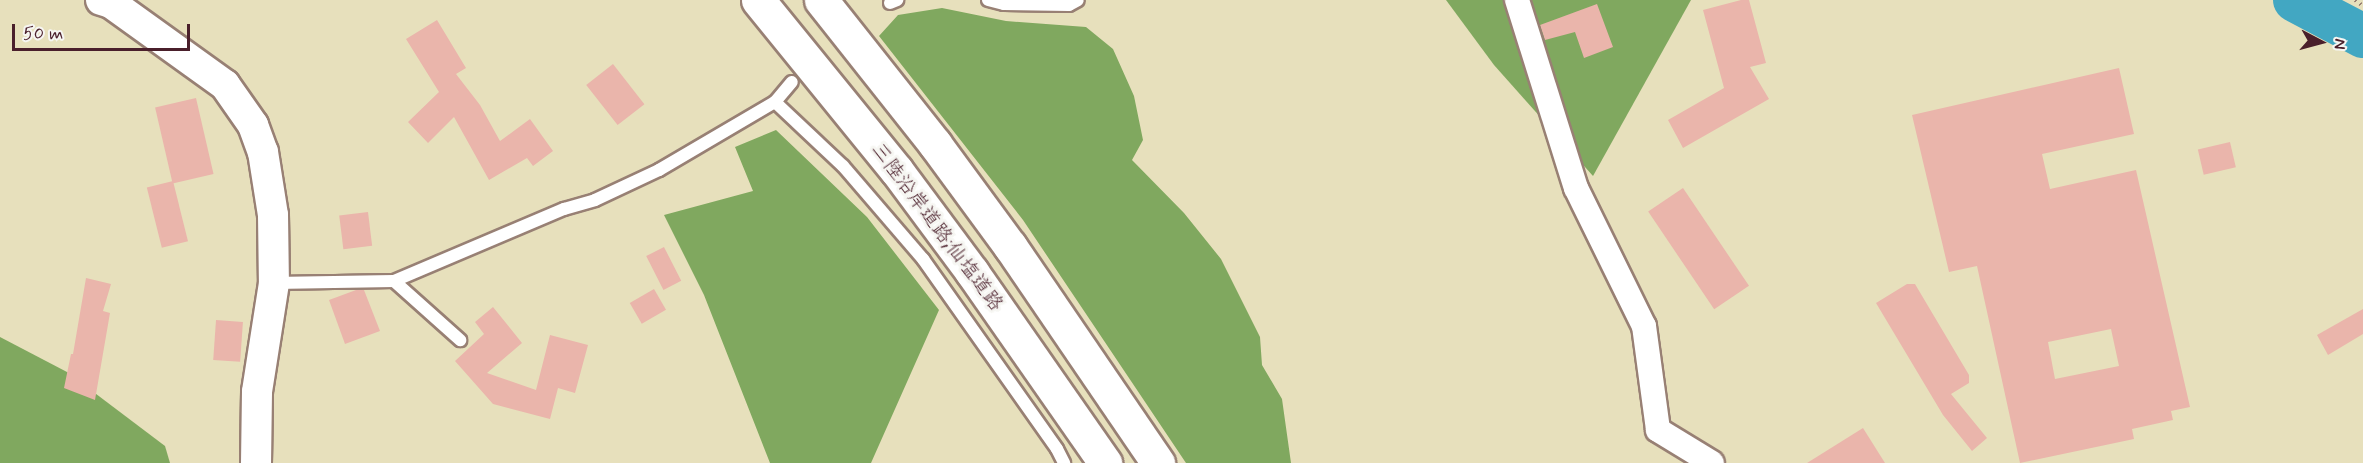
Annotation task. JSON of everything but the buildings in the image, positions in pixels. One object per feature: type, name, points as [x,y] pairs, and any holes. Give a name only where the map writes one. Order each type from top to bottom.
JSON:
[{"type":"highway","name":"三陸沿岸道路;仙塩道路","points":[[758,0],[897,171],[972,272],[1105,463]]},
{"type":"highway","points":[[821,0],[1010,246],[1158,463]]},
{"type":"street","points":[[101,0],[111,3],[225,85],[253,124],[269,179],[273,215],[274,283],[257,392],[256,463]]},
{"type":"street","points":[[1517,0],[1576,188],[1644,326],[1658,430],[1712,463]]},
{"type":"lane","points":[[988,0],[1004,4],[1069,5],[1078,0]]},
{"type":"lane","points":[[274,283],[394,281],[564,209],[595,200],[659,170],[775,102],[792,82]]},
{"type":"lane","points":[[775,102],[843,166],[922,259],[1057,449],[1064,463]]},
{"type":"lane","points":[[394,281],[460,340]]},
{"type":"path","points":[[2355,0],[2363,6]]},
{"type":"green space","points":[[1446,0],[1691,0],[1593,176],[1494,65]]},
{"type":"green space","points":[[942,8],[1006,21],[1086,27],[1113,49],[1134,96],[1143,140],[1132,160],[1184,213],[1221,259],[1260,337],[1262,365],[1282,399],[1291,463],[1186,463],[1023,220],[879,36],[898,15]]},
{"type":"green space","points":[[776,130],[867,217],[939,310],[871,463],[770,463],[704,295],[664,215],[753,191],[735,147]]},
{"type":"green space","points":[[0,337],[67,372],[165,446],[170,463],[0,463]]},
{"type":"waterway","points":[[2295,0],[2363,36]]}]
